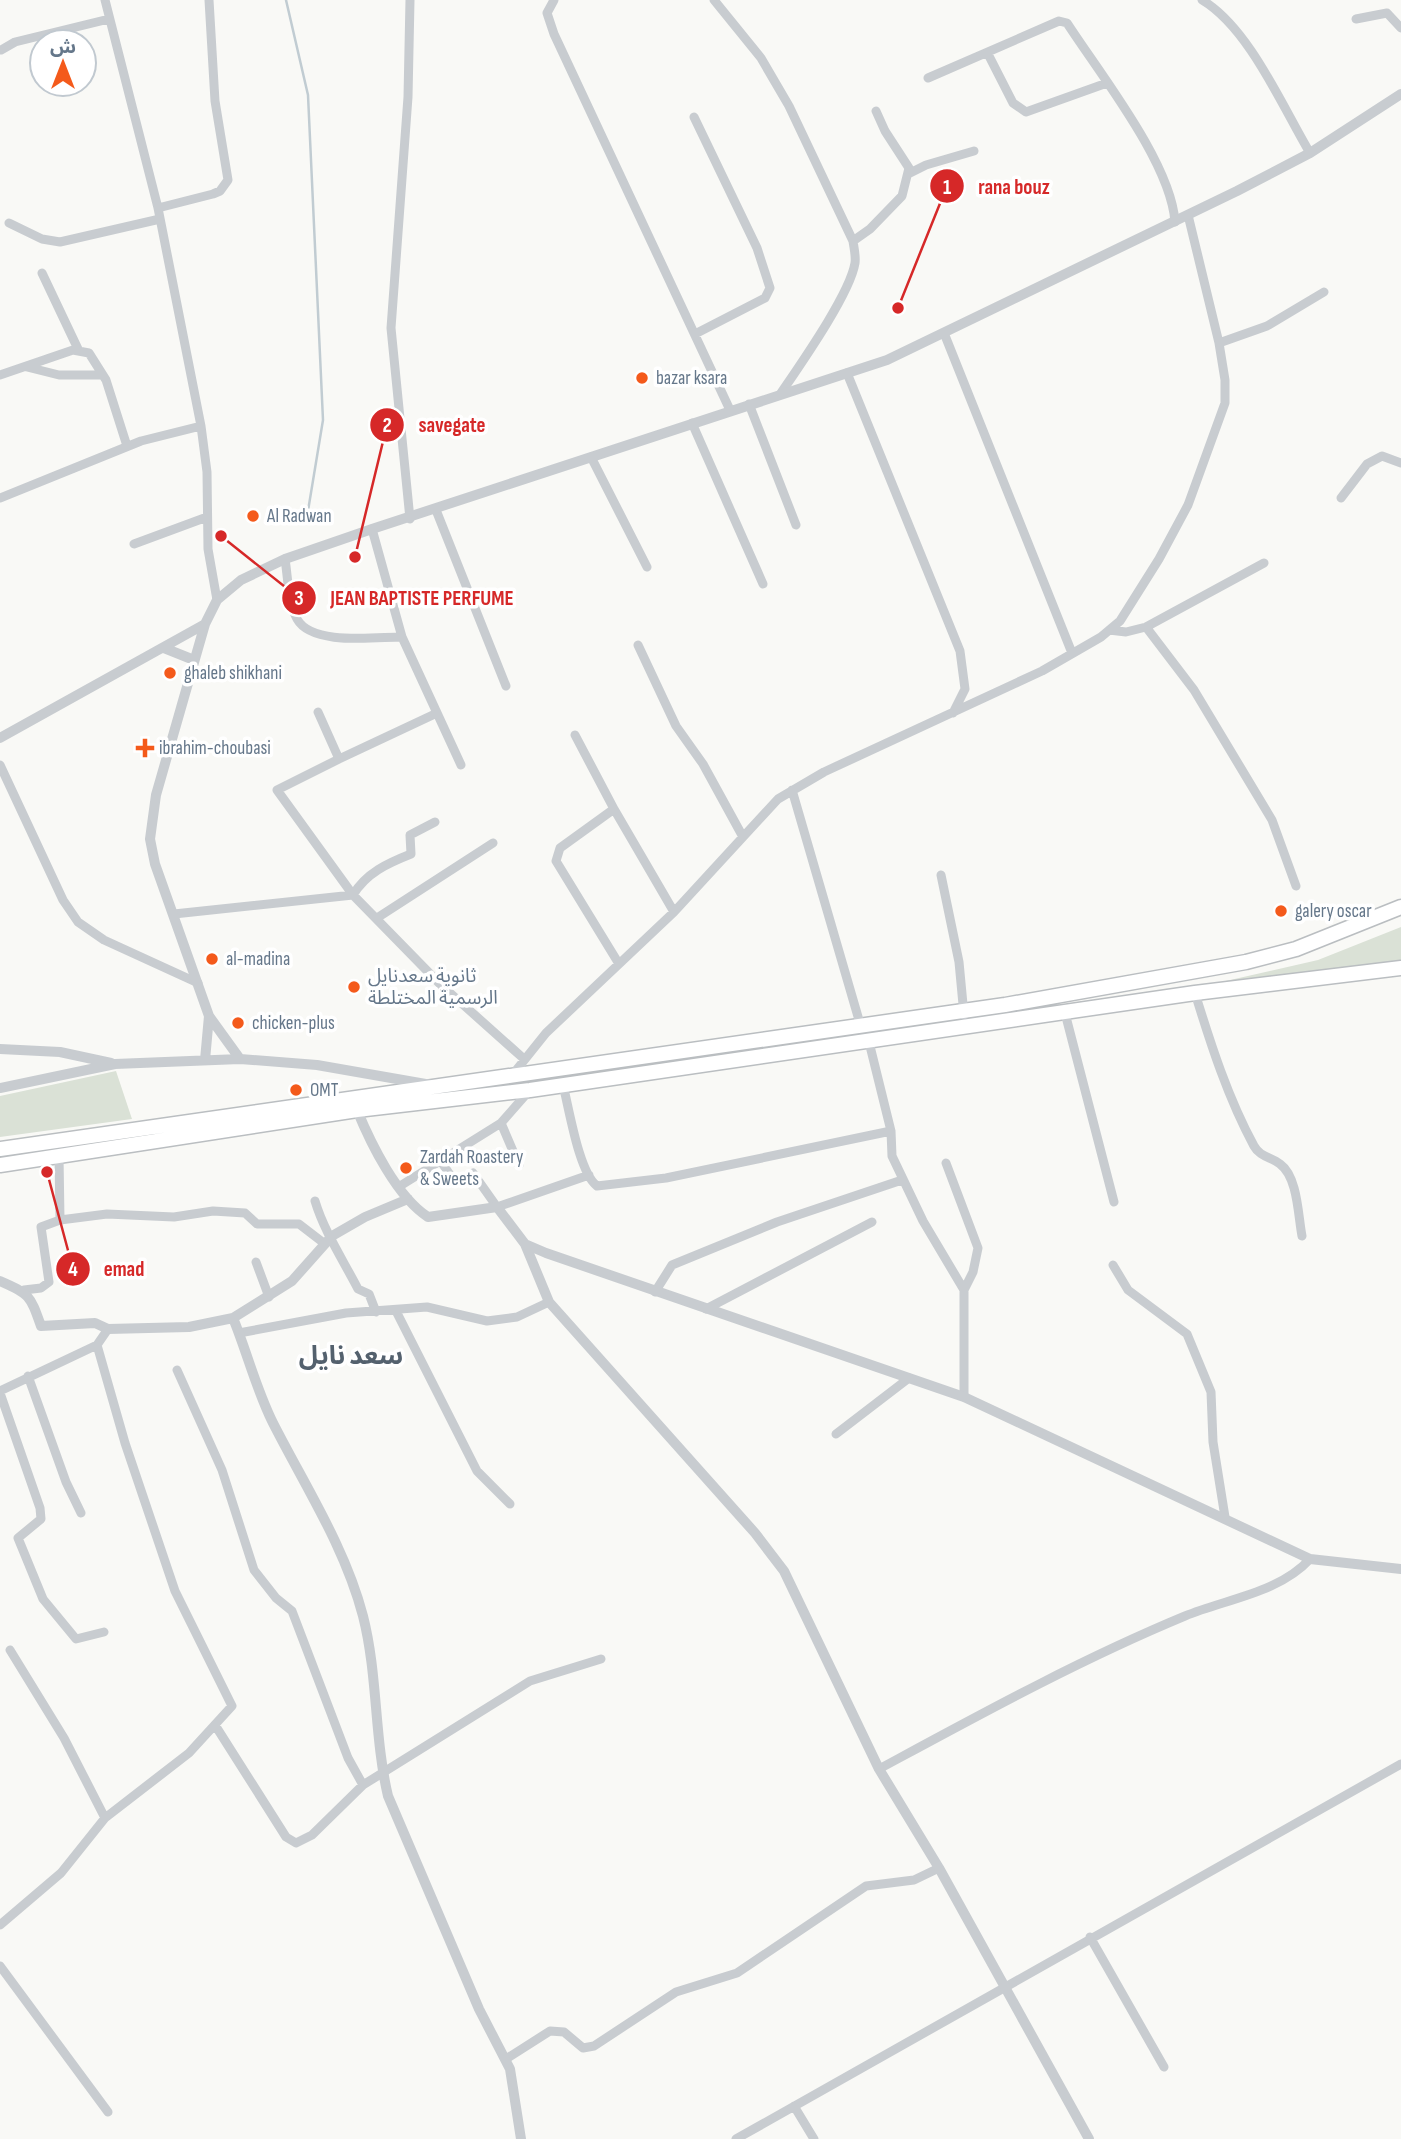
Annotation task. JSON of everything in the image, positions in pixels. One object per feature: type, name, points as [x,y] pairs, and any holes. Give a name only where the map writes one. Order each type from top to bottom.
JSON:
[{"type":"highway","points":[[0,1165],[520,1086],[1246,962],[1296,949],[1401,907]]},
{"type":"highway","points":[[0,1149],[443,1088],[564,1085],[1195,993],[1401,968]]},
{"type":"street","points":[[105,0],[158,208],[201,426],[207,472],[206,517],[217,600]]},
{"type":"street","points":[[158,208],[213,194],[220,191],[228,180],[215,101],[209,0]]},
{"type":"street","points":[[410,0],[408,97],[391,328],[410,519]]},
{"type":"street","points":[[554,0],[547,13],[554,34],[593,124],[730,410]]},
{"type":"street","points":[[714,0],[761,58],[789,106],[853,241],[856,261],[844,289],[817,339],[781,393]]},
{"type":"street","points":[[1202,0],[1217,4],[1250,50],[1310,153]]},
{"type":"street","points":[[1356,19],[1387,13],[1401,28]]},
{"type":"street","points":[[1,50],[15,42],[109,19]]},
{"type":"street","points":[[928,78],[1059,21],[1068,23],[1164,175],[1174,206],[1175,222]]},
{"type":"street","points":[[988,54],[1013,103],[1026,112],[1107,83]]},
{"type":"street","points":[[240,1059],[209,1016],[151,849],[151,828],[161,774],[205,624],[217,600],[241,580],[285,559],[372,529],[410,519],[781,393],[887,360],[1175,222],[1310,153],[1401,94]]},
{"type":"street","points":[[853,241],[870,229],[902,196],[908,174],[909,168],[885,131],[876,111]]},
{"type":"street","points":[[694,117],[757,248],[770,288],[765,298],[695,334]]},
{"type":"street","points":[[908,174],[926,165],[974,151]]},
{"type":"street","points":[[400,1186],[501,1123],[520,1086],[523,1058],[674,912],[769,806],[792,790],[1072,653],[1119,621],[1160,559],[1188,505],[1225,403],[1225,380],[1219,343],[1188,215]]},
{"type":"street","points":[[9,223],[42,239],[60,242],[160,219]]},
{"type":"street","points":[[42,273],[78,349]]},
{"type":"street","points":[[1219,343],[1267,326],[1324,292]]},
{"type":"street","points":[[944,333],[1072,653]]},
{"type":"street","points":[[0,375],[78,349],[89,353],[103,375],[127,446]]},
{"type":"street","points":[[26,367],[59,375],[103,375]]},
{"type":"street","points":[[847,373],[961,651],[965,689],[952,714]]},
{"type":"street","points":[[748,404],[796,525]]},
{"type":"street","points":[[692,423],[763,583]]},
{"type":"street","points":[[0,498],[127,446],[201,426]]},
{"type":"street","points":[[1341,498],[1371,461],[1382,456],[1401,463]]},
{"type":"street","points":[[591,457],[647,568]]},
{"type":"street","points":[[436,510],[506,686]]},
{"type":"street","points":[[134,544],[206,517]]},
{"type":"street","points":[[372,529],[402,637],[461,765]]},
{"type":"street","points":[[285,559],[297,619],[311,633],[325,637],[402,637]]},
{"type":"street","points":[[1109,630],[1126,632],[1146,627],[1264,563]]},
{"type":"street","points":[[0,738],[205,624]]},
{"type":"street","points":[[1146,627],[1194,690],[1272,820],[1296,886]]},
{"type":"street","points":[[638,645],[676,726],[703,764],[743,836]]},
{"type":"street","points":[[164,648],[194,660]]},
{"type":"street","points":[[318,712],[339,759]]},
{"type":"street","points":[[438,713],[277,790],[353,895],[440,984],[523,1058]]},
{"type":"street","points":[[575,735],[674,912]]},
{"type":"street","points":[[0,765],[63,900],[78,922],[104,940],[198,983]]},
{"type":"street","points":[[792,790],[861,1027]]},
{"type":"street","points":[[614,809],[560,848],[556,857],[585,912],[619,964]]},
{"type":"street","points":[[353,895],[358,885],[383,865],[411,854],[410,835],[435,822]]},
{"type":"street","points":[[377,918],[493,843]]},
{"type":"street","points":[[941,875],[959,962],[965,1028]]},
{"type":"street","points":[[174,915],[353,895]]},
{"type":"street","points":[[1195,993],[1232,1098],[1253,1144],[1261,1155],[1280,1164],[1290,1180],[1302,1236]]},
{"type":"street","points":[[1065,1013],[1114,1202]]},
{"type":"street","points":[[205,1060],[209,1016]]},
{"type":"street","points":[[869,1042],[891,1131],[892,1156],[902,1180],[964,1290]]},
{"type":"street","points":[[0,1049],[60,1052],[115,1064]]},
{"type":"street","points":[[0,1088],[115,1064],[240,1059],[317,1065],[421,1081],[443,1088]]},
{"type":"street","points":[[564,1085],[589,1175],[597,1186],[666,1178],[891,1131]]},
{"type":"street","points":[[357,1110],[375,1150],[408,1199],[424,1215],[431,1217],[497,1207],[589,1175]]},
{"type":"street","points":[[501,1123],[519,1165]]},
{"type":"street","points":[[59,1156],[60,1220]]},
{"type":"street","points":[[440,1160],[455,1182],[473,1173],[526,1244],[550,1302],[774,1557],[797,1596],[879,1769],[939,1868],[1089,2139]]},
{"type":"street","points":[[946,1163],[978,1248],[973,1272],[964,1290],[964,1397]]},
{"type":"street","points":[[655,1292],[672,1265],[777,1222],[902,1180]]},
{"type":"street","points":[[0,1281],[24,1290],[32,1299],[41,1326],[95,1323],[108,1329],[189,1327],[233,1318],[269,1297],[304,1271],[328,1240],[365,1217],[408,1199]]},
{"type":"street","points":[[315,1201],[328,1240],[358,1289],[369,1294],[376,1312]]},
{"type":"street","points":[[24,1290],[48,1284],[48,1262],[40,1230],[42,1225],[60,1220],[107,1214],[174,1217],[213,1211],[245,1213],[257,1224],[299,1224],[328,1240]]},
{"type":"street","points":[[706,1309],[872,1222]]},
{"type":"street","points":[[526,1244],[655,1292],[964,1397],[1310,1559],[1359,1567],[1401,1569]]},
{"type":"street","points":[[256,1262],[269,1297]]},
{"type":"street","points":[[1113,1265],[1128,1290],[1187,1334],[1211,1392],[1213,1442],[1225,1517]]},
{"type":"street","points":[[239,1333],[329,1316],[439,1308],[487,1321],[517,1317],[550,1302]]},
{"type":"street","points":[[396,1311],[477,1471],[510,1504]]},
{"type":"street","points":[[233,1318],[271,1420],[330,1530],[356,1597],[369,1649],[388,1796],[479,2009],[506,2059],[514,2084],[521,2139]]},
{"type":"street","points":[[104,1632],[76,1639],[39,1593],[18,1538],[41,1519],[40,1508],[0,1392],[28,1376],[97,1345],[108,1329]]},
{"type":"street","points":[[0,1925],[61,1873],[105,1818],[189,1753],[232,1710],[231,1700],[175,1591],[125,1443],[97,1345]]},
{"type":"street","points":[[177,1370],[222,1471],[254,1570],[276,1598],[292,1611],[348,1758],[362,1785]]},
{"type":"street","points":[[28,1376],[66,1482],[81,1513]]},
{"type":"street","points":[[836,1434],[909,1378]]},
{"type":"street","points":[[879,1769],[1030,1688],[1184,1616],[1289,1577],[1310,1559]]},
{"type":"street","points":[[10,1650],[64,1738],[105,1818]]},
{"type":"street","points":[[215,1725],[286,1837],[296,1843],[312,1835],[362,1785],[530,1681],[601,1659]]},
{"type":"street","points":[[736,2139],[1401,1764]]},
{"type":"street","points":[[506,2059],[550,2031],[564,2032],[583,2048],[594,2046],[676,1992],[737,1973],[866,1886],[914,1880],[939,1868]]},
{"type":"street","points":[[1090,1937],[1164,2067]]},
{"type":"street","points":[[0,1966],[108,2112]]},
{"type":"street","points":[[794,2106],[814,2139]]},
{"type":"shaded area","points":[[1401,927],[1401,961],[1301,977],[1217,983],[1318,960]]},
{"type":"shaded area","points":[[116,1071],[132,1119],[0,1137],[0,1096]]},
{"type":"waterway","points":[[286,0],[308,95],[323,420],[306,523]]},
{"type":"place","name":"rana bouz","points":[[898,308]]},
{"type":"place","name":"bazar ksara","points":[[642,378]]},
{"type":"place","name":"Al Radwan","points":[[253,516]]},
{"type":"place","name":"JEAN BAPTISTE PERFUME","points":[[221,536]]},
{"type":"place","name":"savegate","points":[[355,557]]},
{"type":"place","name":"ghaleb shikhani","points":[[170,673]]},
{"type":"place","name":"ibrahim-choubasi","points":[[145,748]]},
{"type":"place","name":"galery oscar","points":[[1281,911]]},
{"type":"place","name":"al-madina","points":[[212,959]]},
{"type":"place","name":"ثانوية سعدنايل الرسمية المختلطة","points":[[354,987]]},
{"type":"place","name":"chicken-plus","points":[[238,1023]]},
{"type":"place","name":"OMT","points":[[296,1090]]},
{"type":"place","name":"Zardah Roastery & Sweets","points":[[406,1168]]},
{"type":"place","name":"emad","points":[[47,1172]]},
{"type":"district","name":"سعد نايل","points":[[351,1356]]}]
